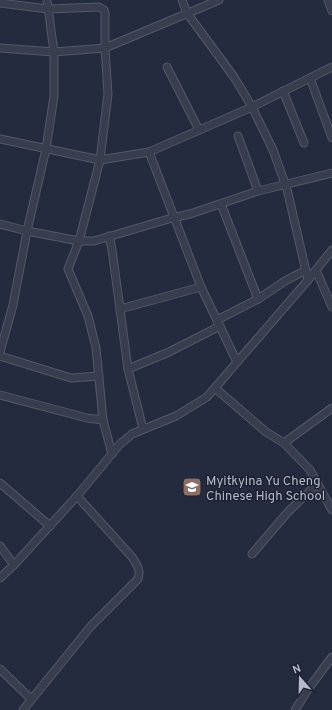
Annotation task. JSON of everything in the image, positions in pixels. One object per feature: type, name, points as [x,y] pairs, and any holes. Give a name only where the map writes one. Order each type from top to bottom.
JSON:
[{"type":"street","points":[[0,352],[13,305],[27,231],[46,149],[54,96],[54,52],[47,0]]},
{"type":"street","points":[[182,0],[187,13],[234,77],[252,107],[273,150],[286,185],[308,280]]},
{"type":"street","points":[[0,48],[54,52],[104,48],[187,13],[205,3],[219,0]]},
{"type":"street","points":[[328,0],[332,11]]},
{"type":"street","points":[[0,3],[48,9],[92,6],[102,8],[105,13],[104,48],[108,94],[100,160],[79,242],[68,269],[88,316],[96,348],[103,420],[112,454]]},
{"type":"street","points":[[167,67],[199,130]]},
{"type":"street","points":[[0,139],[100,160],[149,152],[252,107],[332,67]]},
{"type":"street","points":[[310,78],[332,138]]},
{"type":"street","points":[[283,91],[304,143]]},
{"type":"street","points":[[238,136],[258,191]]},
{"type":"street","points":[[149,152],[201,287],[237,362]]},
{"type":"street","points":[[0,224],[79,242],[94,241],[142,228],[174,217],[190,214],[258,191],[332,173]]},
{"type":"street","points":[[221,204],[258,299]]},
{"type":"street","points":[[109,236],[128,369],[143,429]]},
{"type":"street","points":[[0,578],[14,565],[77,496],[120,444],[132,434],[176,416],[207,397],[332,250]]},
{"type":"street","points":[[128,369],[169,352],[258,299],[285,281],[306,270]]},
{"type":"street","points":[[316,270],[330,295],[332,307]]},
{"type":"street","points":[[120,309],[201,287]]},
{"type":"street","points":[[0,356],[71,378],[99,376]]},
{"type":"street","points":[[215,388],[266,432],[284,443],[310,470],[332,510]]},
{"type":"street","points":[[0,395],[87,418],[103,420]]},
{"type":"street","points":[[284,443],[332,408]]},
{"type":"street","points":[[0,483],[50,526]]},
{"type":"street","points":[[252,554],[288,512],[317,484]]},
{"type":"street","points":[[23,710],[91,626],[138,579],[140,573],[138,565],[132,557],[77,496]]},
{"type":"street","points":[[0,546],[14,565]]},
{"type":"street","points":[[295,710],[332,657]]},
{"type":"street","points":[[0,669],[31,699]]},
{"type":"place","name":"Myitkyina Yu Cheng Chinese High School","points":[[192,487]]}]
